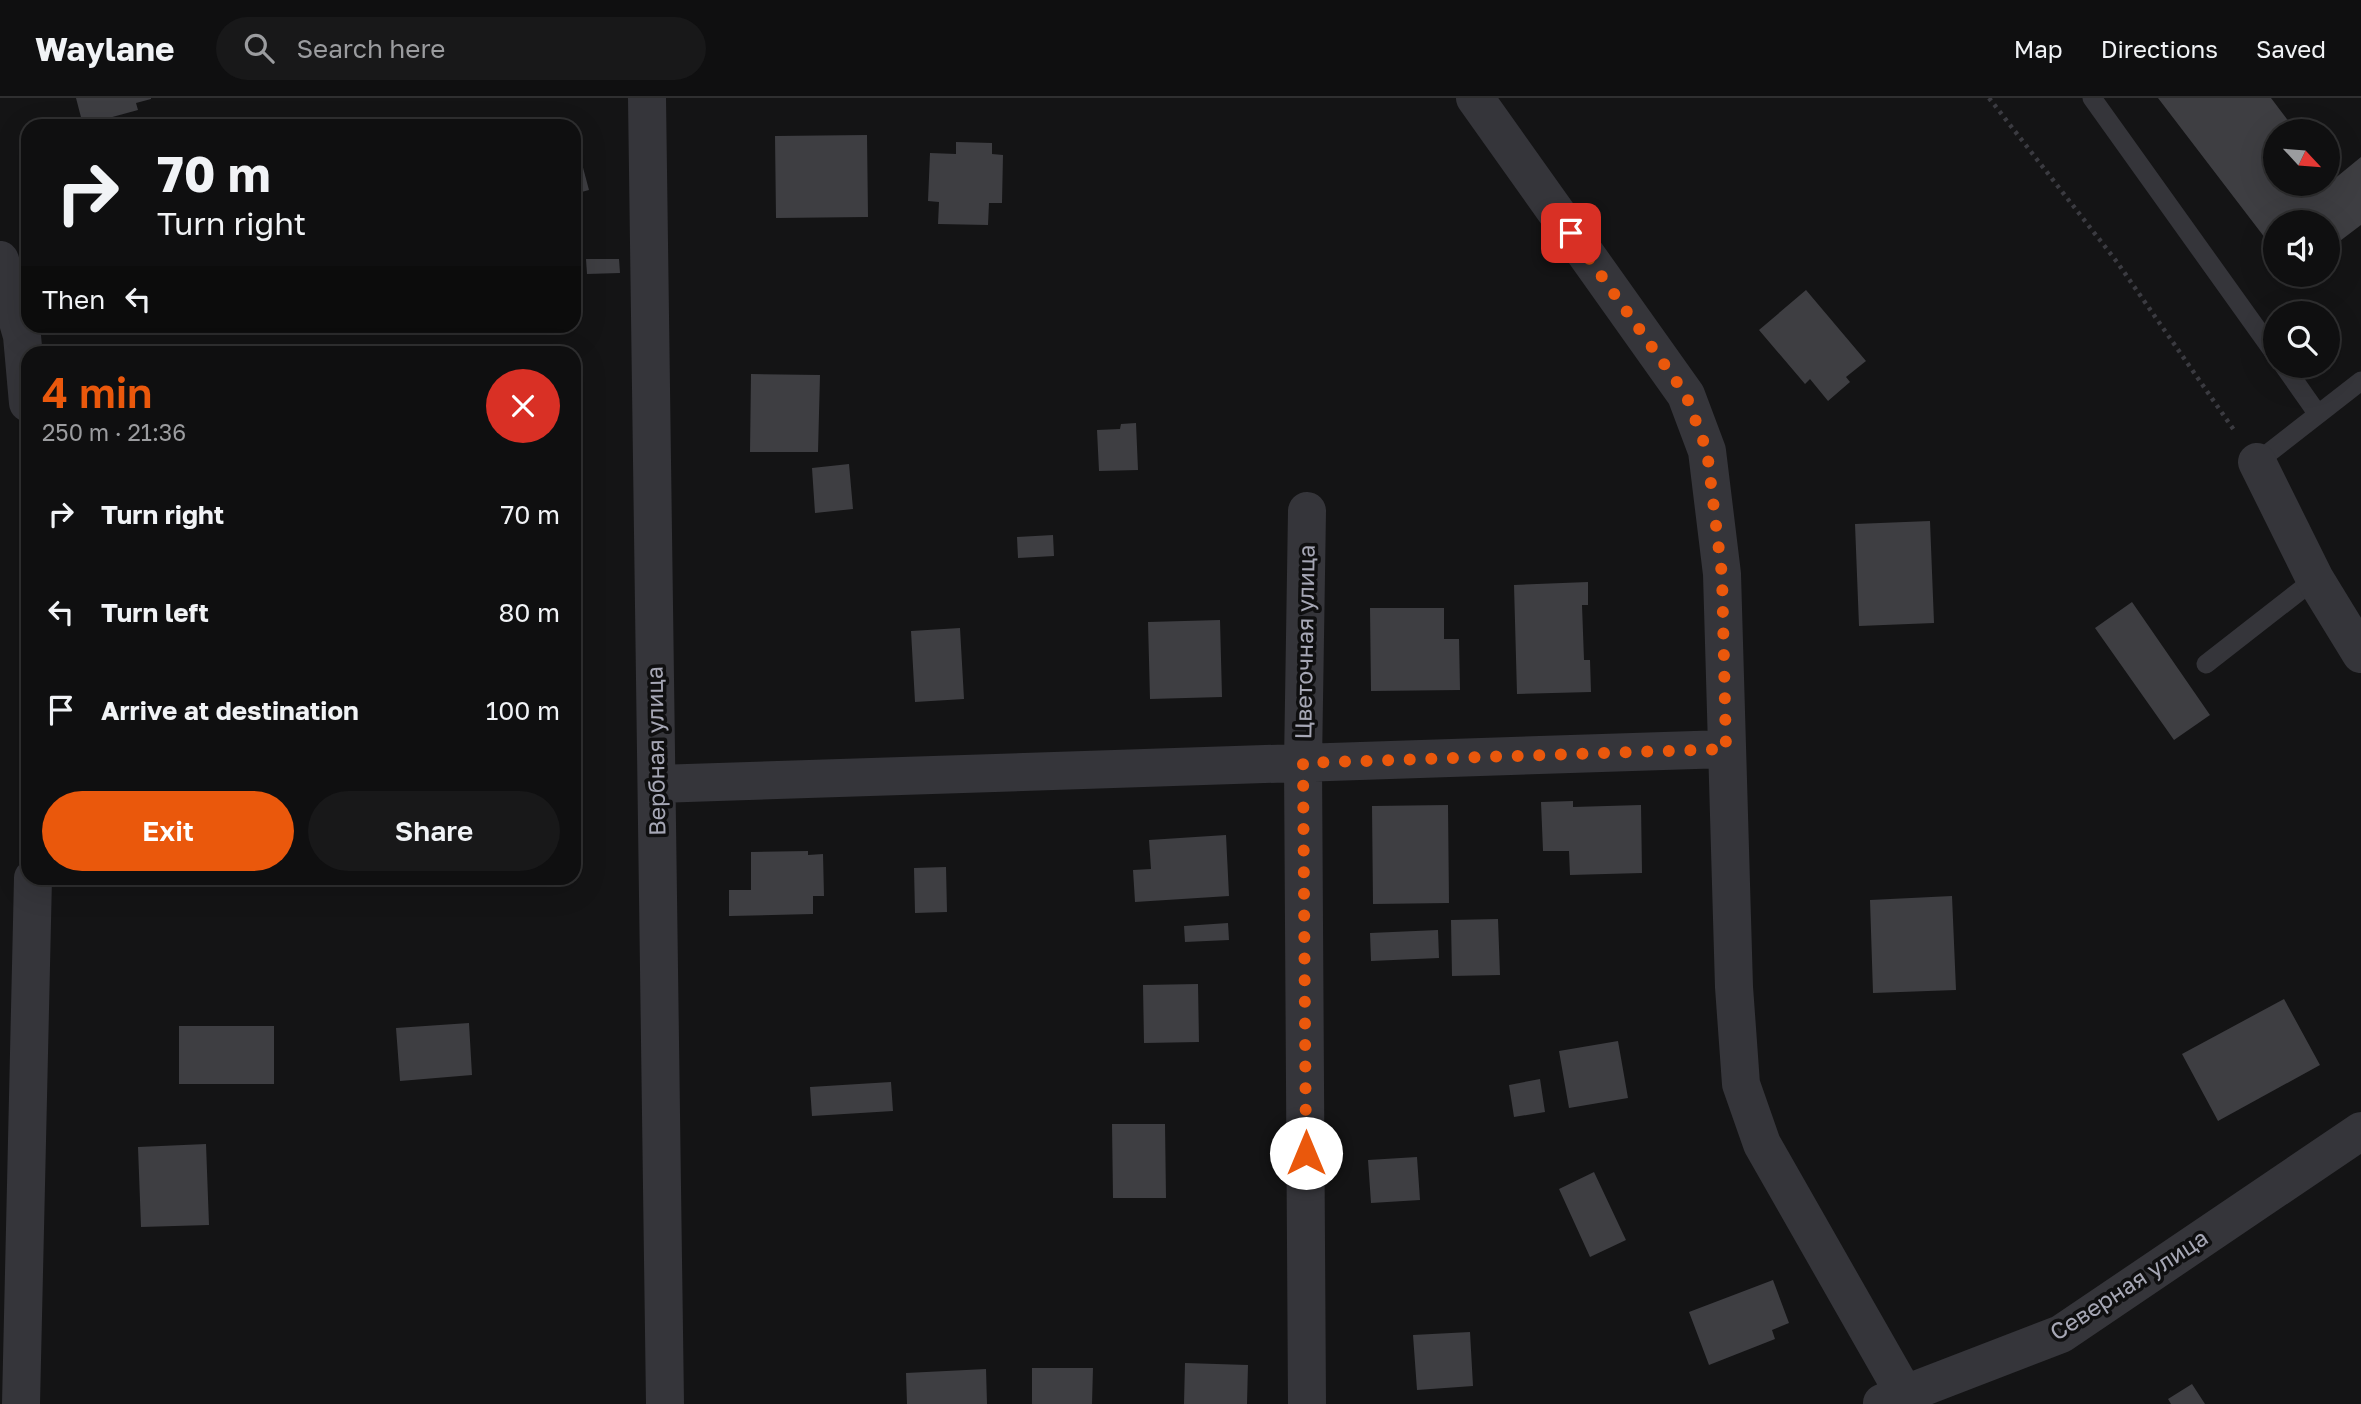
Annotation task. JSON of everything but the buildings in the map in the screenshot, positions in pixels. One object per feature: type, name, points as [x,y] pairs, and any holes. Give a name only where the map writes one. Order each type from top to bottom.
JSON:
[{"type":"street","name":"Вербная улица","points":[[647,98],[665,1404]]},
{"type":"street","points":[[1475,98],[1686,395],[1707,451],[1722,575],[1734,987],[1741,1084],[1762,1144],[1892,1399]]},
{"type":"street","points":[[0,260],[23,346]]},
{"type":"street","points":[[2257,462],[2315,579],[2361,654]]},
{"type":"street","name":"Цветочная улица","points":[[1307,510],[1303,763],[1307,1404]]},
{"type":"street","points":[[657,784],[1726,749]]},
{"type":"street","points":[[21,1404],[33,885]]},
{"type":"street","name":"Северная улица","points":[[1892,1399],[2061,1334],[2361,1131]]},
{"type":"lane","points":[[2092,98],[2263,337]]},
{"type":"lane","points":[[2292,378],[2317,413]]},
{"type":"lane","points":[[2257,462],[2361,381]]},
{"type":"lane","points":[[2206,664],[2315,579]]},
{"type":"path","points":[[1989,98],[2117,262],[2257,462]]},
{"type":"route","points":[[1306,1153],[1303,763],[1726,749],[1722,575],[1707,451],[1686,395],[1571,233]]}]
